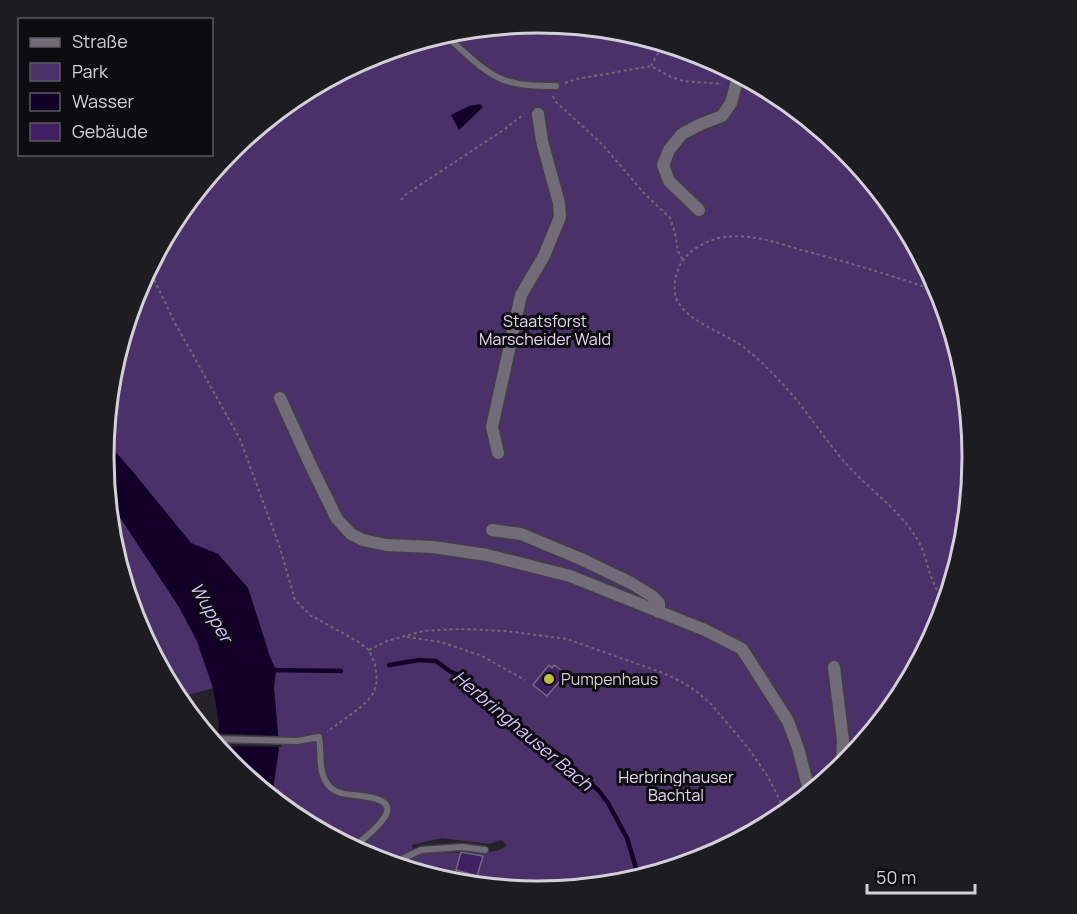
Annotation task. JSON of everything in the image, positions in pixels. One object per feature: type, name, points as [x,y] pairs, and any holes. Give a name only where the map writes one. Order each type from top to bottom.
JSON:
[{"type":"street","points":[[699,210],[669,181],[663,165],[669,150],[682,134],[722,116],[731,103],[736,84]]},
{"type":"street","points":[[498,453],[492,427],[521,295],[544,256],[560,217],[559,203],[542,141],[538,114]]},
{"type":"street","points":[[280,398],[337,519],[351,534],[363,540],[386,545],[433,547],[487,555],[570,576],[705,630],[742,650],[788,721],[808,784]]},
{"type":"street","points":[[492,530],[521,534],[631,583],[659,603],[659,612]]},
{"type":"street","points":[[834,667],[843,752]]},
{"type":"lane","points":[[453,42],[478,64],[505,80],[523,85],[556,86]]},
{"type":"lane","points":[[222,739],[281,742],[319,737],[321,749],[319,762],[328,784],[341,793],[376,798],[385,805],[386,815],[361,842]]},
{"type":"lane","points":[[403,858],[421,850],[462,847],[485,850]]},
{"type":"path","points":[[651,66],[658,50]]},
{"type":"path","points":[[556,86],[576,78],[651,66],[683,81],[702,84],[739,84]]},
{"type":"path","points":[[546,97],[552,94],[555,101],[602,144],[643,192],[670,218],[682,260]]},
{"type":"path","points":[[401,200],[405,195],[506,129],[523,115]]},
{"type":"path","points":[[927,288],[853,264],[761,239],[725,237],[694,250],[682,260],[676,275],[674,290],[677,301],[689,315],[741,345],[779,380],[849,467],[909,528],[920,543],[932,581],[939,595]]},
{"type":"path","points":[[154,280],[240,439],[280,548],[295,600],[310,615],[369,650],[375,664],[377,680],[374,692],[369,699],[319,737]]},
{"type":"path","points":[[369,650],[387,641],[423,631],[459,629],[506,631],[567,639],[680,681],[711,704],[749,749],[768,777],[782,804]]},
{"type":"path","points":[[403,636],[441,642],[482,656],[525,680]]},
{"type":"green space","name":"Staatsforst Marscheider Wald","points":[[538,33],[621,41],[648,47],[701,65],[774,104],[818,138],[838,157],[857,177],[891,221],[919,269],[930,295],[948,347],[954,374],[962,429],[963,457],[962,485],[954,540],[948,567],[930,619],[919,645],[891,693],[857,737],[838,757],[818,776],[774,810],[701,849],[648,867],[621,873],[538,881],[456,873],[429,867],[376,849],[326,824],[273,788],[279,747],[274,688],[276,670],[248,588],[218,554],[191,543],[114,450],[118,402],[129,347],[158,269],[186,221],[220,177],[259,138],[303,104],[376,65],[429,47],[456,41]],"holes":[[[441,838],[489,844],[501,840],[507,845],[492,852],[436,852],[414,857],[412,845]]]},
{"type":"green space","points":[[119,515],[179,607],[197,641],[213,688],[188,695],[171,669],[158,645],[137,593]]},
{"type":"water","points":[[480,104],[483,107],[459,130],[451,115],[469,106]]},
{"type":"water","name":"Wupper","points":[[114,450],[191,543],[218,554],[248,588],[276,670],[274,688],[279,747],[273,788],[218,735],[219,725],[213,688],[197,641],[179,607],[119,515]]},
{"type":"pier","points":[[217,733],[281,736],[281,747],[229,746]]},
{"type":"building","name":"Pumpenhaus","points":[[549,665],[552,668],[554,665],[566,674],[547,696],[533,685]]},
{"type":"building","points":[[461,852],[483,856],[477,876],[456,870]]},
{"type":"waterway","name":"Herbringhauser Bach","points":[[389,665],[419,660],[436,661],[451,672],[465,677],[515,723],[558,754],[599,791],[627,838],[636,870]]},
{"type":"waterway","name":"Herbringhauser Bach","points":[[271,670],[341,671]]},
{"type":"place","name":"Pumpenhaus","points":[[549,679]]},
{"type":"park label","name":"Herbringhauser Bachtal","points":[[676,786]]}]
